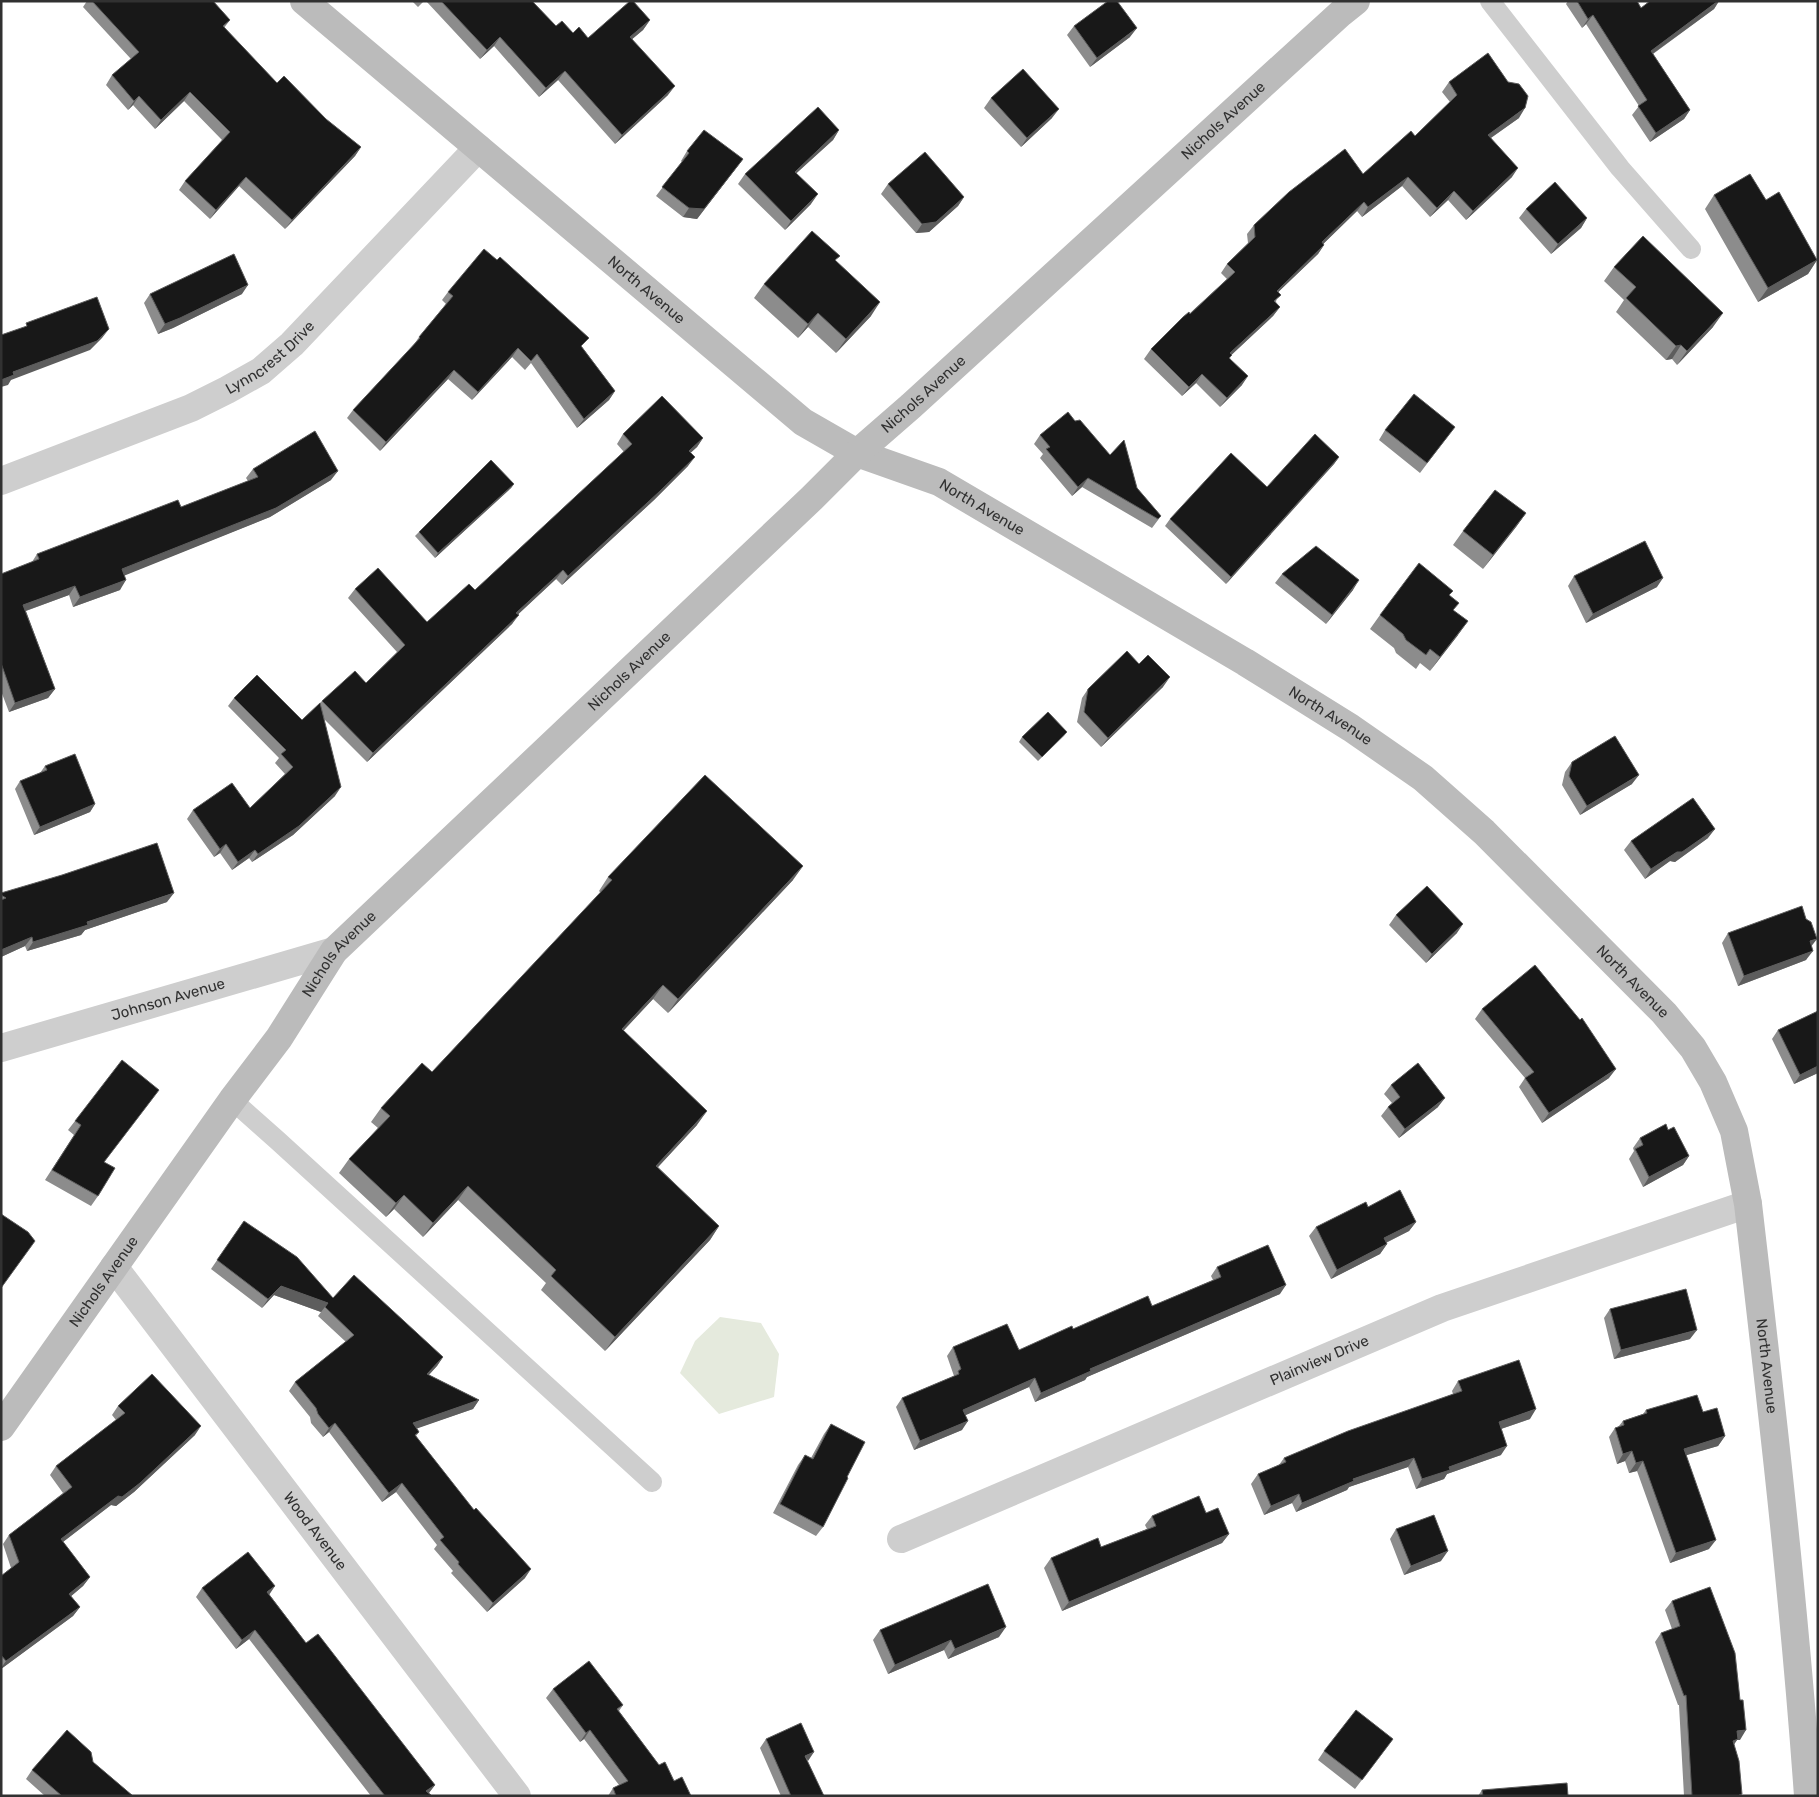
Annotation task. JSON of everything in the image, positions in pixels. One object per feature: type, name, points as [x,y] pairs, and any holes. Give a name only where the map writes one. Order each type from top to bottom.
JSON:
[{"type":"street","name":"North Avenue","points":[[304,1],[803,422],[857,452],[939,482],[1245,662],[1351,728],[1423,778],[1491,839],[1664,1013],[1693,1048],[1714,1082],[1734,1131],[1748,1204],[1782,1498],[1803,1721],[1808,1796]]},
{"type":"street","name":"Nichols Avenue","points":[[1,1428],[232,1100],[279,1038],[334,952],[805,505],[857,452],[911,406],[1356,1]]},
{"type":"street","name":"Lynncrest Drive","points":[[1,481],[191,408],[261,371],[292,344],[478,148]]},
{"type":"street","name":"Johnson Avenue","points":[[1,1048],[334,952]]},
{"type":"street","name":"Plainview Drive","points":[[901,1539],[1442,1308],[1748,1204]]},
{"type":"street","name":"Wood Avenue","points":[[114,1267],[517,1796]]},
{"type":"lane","points":[[1490,1],[1620,168],[1691,249]]},
{"type":"lane","points":[[232,1100],[652,1482]]},
{"type":"shaded area","points":[[720,1317],[761,1323],[779,1354],[774,1397],[719,1414],[680,1373],[695,1341]]},
{"type":"building","points":[[92,1],[213,1],[230,20],[223,26],[277,83],[284,76],[326,119],[361,147],[292,220],[246,177],[216,210],[185,181],[230,132],[190,92],[161,120],[139,96],[134,101],[112,75],[139,52]]},
{"type":"building","points":[[441,1],[532,1],[556,26],[562,21],[573,33],[579,27],[588,38],[630,1],[633,1],[650,20],[630,37],[675,86],[622,135],[565,71],[546,88],[500,37],[487,50]]},
{"type":"building","points":[[1108,1],[1117,1],[1137,28],[1097,58],[1074,26]]},
{"type":"building","points":[[1577,1],[1637,1],[1641,8],[1650,1],[1718,1],[1651,51],[1690,110],[1656,133],[1638,106],[1647,100],[1593,15],[1588,19]]},
{"type":"building","points":[[1488,53],[1508,82],[1519,84],[1528,96],[1525,108],[1488,135],[1518,168],[1473,211],[1454,191],[1437,208],[1408,177],[1368,207],[1364,202],[1322,242],[1324,245],[1277,291],[1281,295],[1274,301],[1280,307],[1230,353],[1232,355],[1229,358],[1248,376],[1227,398],[1202,374],[1189,387],[1151,349],[1183,317],[1189,312],[1190,314],[1235,272],[1227,264],[1255,237],[1254,225],[1289,192],[1345,149],[1363,174],[1411,131],[1415,136],[1457,95],[1449,82]]},
{"type":"building","points":[[1023,69],[1059,109],[1027,138],[991,98]]},
{"type":"building","points":[[818,107],[839,130],[795,172],[818,194],[791,221],[745,174]]},
{"type":"building","points":[[704,130],[743,159],[704,209],[689,208],[662,187],[689,153],[687,151]]},
{"type":"building","points":[[925,152],[964,197],[936,222],[922,224],[888,184]]},
{"type":"building","points":[[1750,174],[1766,200],[1779,192],[1817,260],[1768,288],[1714,195]]},
{"type":"building","points":[[1555,182],[1587,218],[1558,244],[1526,209]]},
{"type":"building","points":[[812,231],[840,256],[835,260],[880,302],[846,339],[818,313],[808,324],[764,284]]},
{"type":"building","points":[[1643,236],[1723,313],[1687,351],[1681,345],[1676,346],[1626,298],[1636,287],[1614,267]]},
{"type":"building","points":[[484,249],[497,260],[500,257],[589,338],[581,346],[615,391],[584,419],[537,354],[531,361],[518,348],[478,392],[454,370],[386,442],[353,410],[420,338],[453,296],[448,292]]},
{"type":"building","points":[[234,254],[248,285],[165,324],[150,294]]},
{"type":"building","points":[[97,297],[109,329],[97,341],[13,372],[14,375],[1,380],[1,335],[27,326],[26,323]]},
{"type":"building","points":[[1414,394],[1455,427],[1427,463],[1385,430]]},
{"type":"building","points":[[662,396],[703,438],[689,451],[695,457],[568,576],[563,570],[516,613],[519,615],[373,753],[322,701],[355,671],[366,683],[405,645],[355,589],[378,568],[427,622],[469,584],[475,590],[632,444],[623,434]]},
{"type":"building","points":[[1068,412],[1075,421],[1080,420],[1110,455],[1124,440],[1137,488],[1161,516],[1158,519],[1088,478],[1078,487],[1046,449],[1050,447],[1040,435]]},
{"type":"building","points":[[315,431],[338,471],[276,508],[122,569],[126,580],[80,597],[75,586],[23,605],[55,689],[15,703],[1,663],[1,574],[39,559],[37,554],[178,500],[181,507],[258,477],[253,469]]},
{"type":"building","points":[[1315,434],[1339,457],[1231,577],[1170,519],[1231,453],[1267,487]]},
{"type":"building","points":[[491,460],[514,484],[438,553],[419,532]]},
{"type":"building","points":[[1495,490],[1526,513],[1493,555],[1463,531]]},
{"type":"building","points":[[1645,541],[1663,578],[1593,614],[1574,576]]},
{"type":"building","points":[[1316,546],[1359,580],[1332,615],[1282,574]]},
{"type":"building","points":[[1419,563],[1453,591],[1449,595],[1459,603],[1453,610],[1468,621],[1440,657],[1430,649],[1426,655],[1406,640],[1403,634],[1380,615]]},
{"type":"building","points":[[1127,651],[1139,664],[1148,655],[1170,677],[1108,738],[1084,712],[1088,689]]},
{"type":"building","points":[[257,675],[302,720],[320,703],[341,787],[299,826],[258,854],[255,850],[238,862],[226,844],[220,849],[193,810],[232,783],[250,808],[293,767],[281,754],[286,750],[234,698]]},
{"type":"building","points":[[1048,712],[1067,732],[1042,757],[1022,737]]},
{"type":"building","points":[[1615,736],[1639,775],[1587,806],[1569,776],[1572,762]]},
{"type":"building","points":[[75,754],[95,804],[40,827],[20,781],[47,770],[45,766]]},
{"type":"building","points":[[705,775],[803,866],[678,999],[663,985],[622,1029],[707,1111],[656,1166],[719,1226],[615,1337],[551,1276],[556,1270],[468,1186],[433,1223],[404,1195],[396,1203],[349,1159],[390,1116],[381,1108],[422,1063],[432,1072],[612,880],[608,877]]},
{"type":"building","points":[[1693,798],[1715,829],[1682,852],[1677,852],[1651,869],[1631,841]]},
{"type":"building","points":[[157,843],[174,893],[87,922],[88,925],[33,942],[32,937],[1,950],[1,900],[6,898],[1,893]]},
{"type":"building","points":[[1427,886],[1463,924],[1432,954],[1396,915]]},
{"type":"building","points":[[1802,906],[1806,919],[1811,922],[1817,939],[1810,941],[1813,951],[1744,976],[1728,933]]},
{"type":"building","points":[[1535,965],[1580,1020],[1582,1018],[1616,1069],[1549,1113],[1525,1078],[1534,1072],[1482,1009]]},
{"type":"building","points":[[1818,1011],[1818,1066],[1800,1075],[1778,1030]]},
{"type":"building","points":[[122,1060],[159,1090],[104,1162],[115,1168],[98,1196],[52,1170],[81,1125],[75,1121]]},
{"type":"building","points":[[1418,1063],[1445,1098],[1405,1129],[1388,1107],[1400,1097],[1391,1085]]},
{"type":"building","points":[[1666,1124],[1668,1130],[1674,1127],[1689,1156],[1649,1177],[1635,1149],[1643,1145],[1640,1138]]},
{"type":"building","points":[[1400,1190],[1416,1222],[1384,1238],[1387,1244],[1337,1270],[1316,1227],[1366,1202],[1368,1207]]},
{"type":"building","points":[[1,1214],[28,1232],[35,1241],[1,1288]]},
{"type":"building","points":[[244,1221],[297,1257],[333,1298],[354,1275],[443,1357],[427,1374],[479,1400],[413,1423],[419,1432],[415,1435],[474,1510],[476,1508],[531,1569],[493,1603],[458,1564],[459,1562],[440,1540],[444,1537],[402,1483],[389,1493],[335,1423],[329,1428],[295,1382],[354,1335],[325,1307],[328,1303],[281,1286],[268,1299],[217,1260]]},
{"type":"building","points":[[1268,1245],[1286,1285],[1090,1369],[1091,1371],[1041,1393],[1035,1378],[963,1410],[968,1421],[920,1441],[902,1398],[959,1374],[958,1371],[961,1369],[953,1347],[1007,1324],[1019,1350],[1072,1326],[1073,1329],[1148,1296],[1152,1306],[1221,1277],[1217,1267]]},
{"type":"building","points":[[1686,1289],[1697,1330],[1621,1350],[1610,1309]]},
{"type":"building","points":[[1519,1360],[1536,1409],[1499,1422],[1507,1446],[1449,1467],[1450,1470],[1422,1479],[1414,1458],[1353,1479],[1354,1481],[1302,1503],[1299,1494],[1271,1506],[1258,1474],[1286,1462],[1284,1458],[1348,1431],[1462,1391],[1458,1381]]},
{"type":"building","points":[[152,1374],[201,1426],[140,1483],[122,1497],[118,1496],[61,1539],[90,1577],[69,1594],[80,1607],[6,1661],[1,1655],[1,1576],[19,1562],[9,1535],[72,1487],[56,1466],[125,1413],[118,1406]]},
{"type":"building","points":[[1697,1395],[1703,1412],[1717,1408],[1725,1436],[1684,1449],[1716,1540],[1676,1553],[1643,1461],[1636,1463],[1632,1451],[1623,1454],[1615,1428],[1624,1425],[1623,1421],[1647,1413],[1646,1410]]},
{"type":"building","points":[[831,1424],[865,1442],[823,1527],[780,1504],[805,1455],[813,1459]]},
{"type":"building","points":[[1199,1496],[1206,1513],[1218,1508],[1229,1534],[1069,1602],[1051,1558],[1098,1538],[1101,1547],[1156,1526],[1152,1516]]},
{"type":"building","points":[[1434,1515],[1448,1551],[1411,1566],[1396,1529]]},
{"type":"building","points":[[248,1552],[275,1586],[267,1592],[306,1643],[318,1634],[435,1785],[426,1791],[432,1796],[385,1796],[255,1630],[242,1640],[202,1588]]},
{"type":"building","points":[[988,1584],[1006,1627],[955,1649],[951,1640],[895,1665],[880,1630]]},
{"type":"building","points":[[1710,1587],[1735,1653],[1740,1700],[1743,1700],[1746,1730],[1737,1731],[1738,1739],[1733,1741],[1739,1761],[1742,1794],[1739,1796],[1692,1796],[1686,1695],[1684,1696],[1661,1633],[1680,1626],[1672,1601]]},
{"type":"building","points":[[589,1661],[623,1705],[617,1709],[659,1765],[665,1762],[674,1781],[682,1777],[691,1796],[616,1796],[613,1788],[628,1781],[590,1730],[586,1733],[553,1689]]},
{"type":"building","points":[[1356,1710],[1393,1739],[1362,1780],[1324,1751]]},
{"type":"building","points":[[801,1723],[814,1752],[805,1756],[824,1796],[791,1796],[766,1739]]},
{"type":"building","points":[[67,1730],[91,1752],[93,1762],[133,1796],[62,1796],[32,1770]]},
{"type":"building","points":[[1567,1783],[1568,1796],[1483,1796],[1482,1790]]}]
